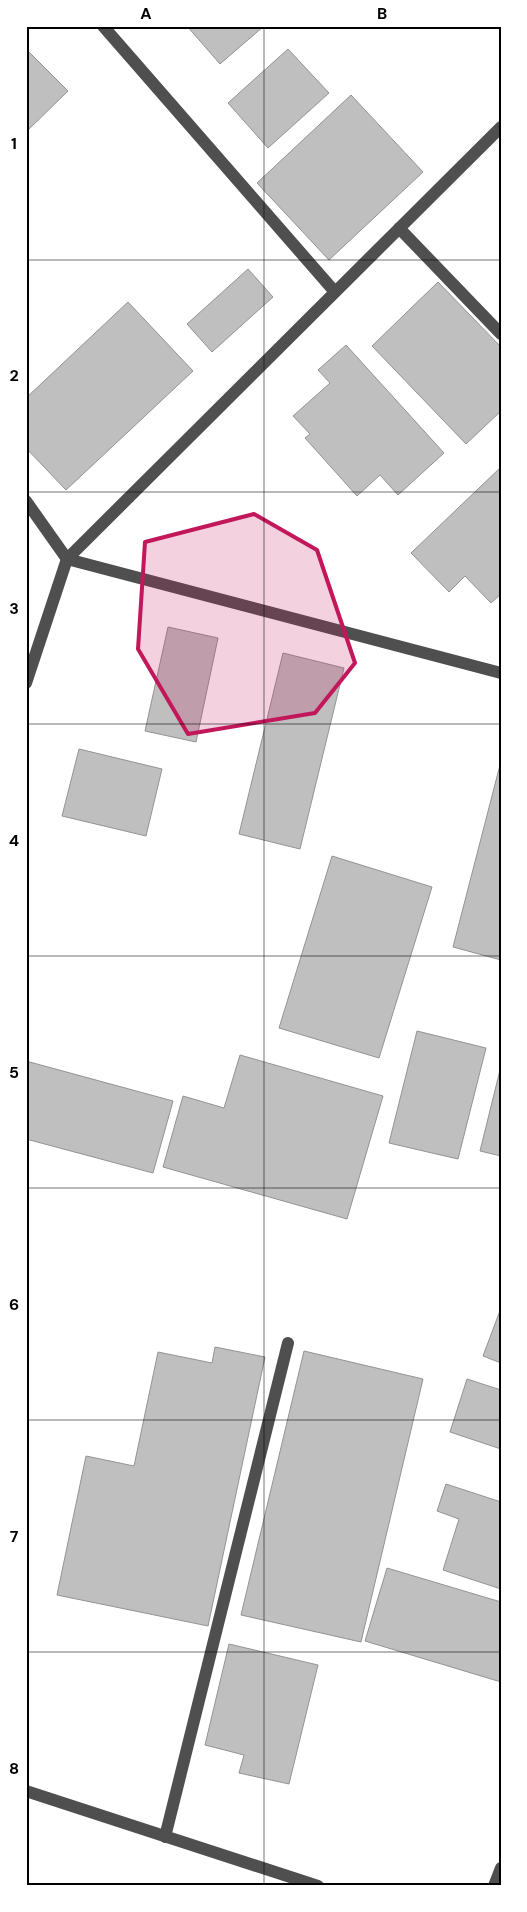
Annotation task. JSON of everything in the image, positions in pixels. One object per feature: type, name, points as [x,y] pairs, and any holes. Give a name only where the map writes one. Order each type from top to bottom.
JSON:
[{"type":"street","points":[[102,26],[336,292]]},
{"type":"street","points":[[26,683],[67,559],[501,127]]},
{"type":"street","points":[[399,228],[501,334]]},
{"type":"street","points":[[26,501],[67,559],[501,673]]},
{"type":"street","points":[[165,1837],[288,1343]]},
{"type":"street","points":[[26,1791],[318,1886]]},
{"type":"street","points":[[494,1886],[501,1868]]},
{"type":"highlighted area","points":[[254,514],[317,550],[355,663],[315,713],[188,734],[138,649],[145,542]]},
{"type":"building","points":[[187,26],[264,26],[220,64]]},
{"type":"building","points":[[26,49],[68,91],[26,132]]},
{"type":"building","points":[[288,49],[329,93],[268,148],[228,103]]},
{"type":"building","points":[[351,95],[423,172],[329,260],[257,183]]},
{"type":"building","points":[[248,269],[273,297],[212,352],[187,324]]},
{"type":"building","points":[[438,282],[501,347],[501,411],[466,444],[372,346]]},
{"type":"building","points":[[128,302],[193,371],[66,490],[26,448],[26,398]]},
{"type":"building","points":[[346,345],[444,453],[398,495],[380,475],[357,496],[305,438],[310,434],[293,416],[330,383],[318,370]]},
{"type":"building","points":[[501,467],[501,594],[491,603],[465,576],[449,592],[411,553]]},
{"type":"building","points":[[168,627],[218,638],[196,742],[145,731]]},
{"type":"building","points":[[283,653],[344,668],[300,849],[239,834]]},
{"type":"building","points":[[79,749],[162,769],[146,836],[62,816]]},
{"type":"building","points":[[501,761],[501,960],[453,947]]},
{"type":"building","points":[[332,856],[432,887],[379,1058],[279,1028]]},
{"type":"building","points":[[417,1031],[486,1048],[458,1159],[389,1143]]},
{"type":"building","points":[[240,1055],[383,1096],[347,1219],[163,1167],[183,1096],[224,1108]]},
{"type":"building","points":[[26,1061],[173,1101],[153,1173],[26,1139]]},
{"type":"building","points":[[501,1066],[501,1156],[480,1151]]},
{"type":"building","points":[[501,1308],[501,1363],[483,1356]]},
{"type":"building","points":[[215,1347],[265,1357],[208,1626],[57,1595],[86,1456],[134,1466],[158,1352],[212,1363]]},
{"type":"building","points":[[304,1351],[423,1379],[361,1642],[241,1615]]},
{"type":"building","points":[[467,1379],[501,1390],[501,1449],[450,1432]]},
{"type":"building","points":[[446,1484],[501,1502],[501,1589],[443,1570],[459,1519],[437,1511]]},
{"type":"building","points":[[387,1568],[501,1602],[501,1682],[365,1641]]},
{"type":"building","points":[[229,1644],[318,1665],[289,1784],[239,1773],[244,1755],[205,1745]]}]
